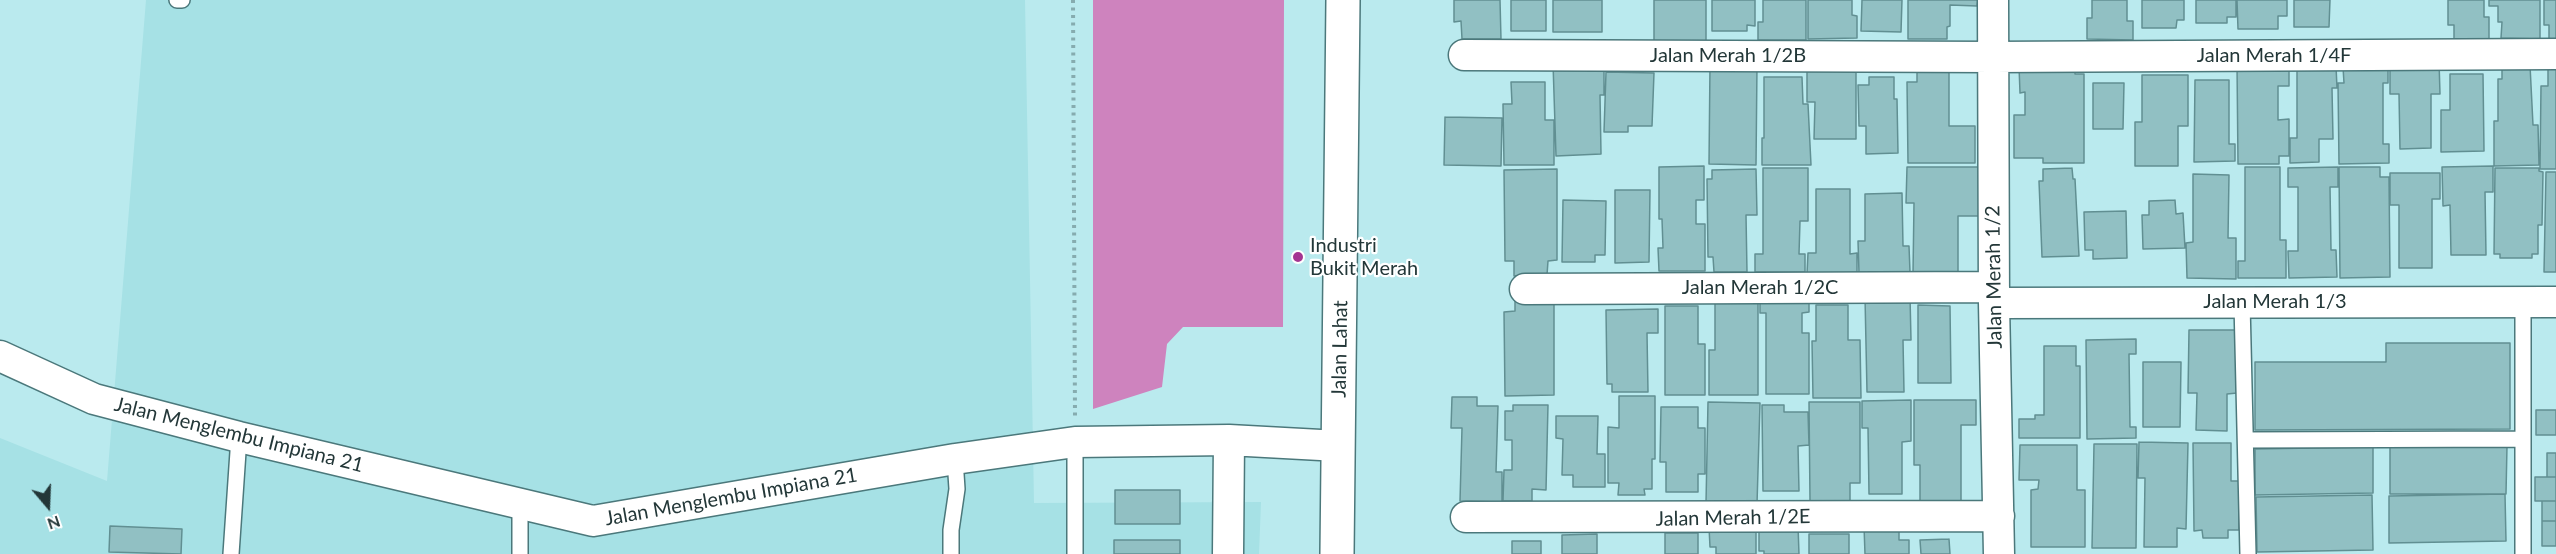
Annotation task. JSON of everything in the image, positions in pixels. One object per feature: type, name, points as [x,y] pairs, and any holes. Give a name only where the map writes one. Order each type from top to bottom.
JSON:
[{"type":"main road","name":"Jalan Lahat","points":[[1337,554],[1343,0]]},
{"type":"street","name":"Jalan Merah 1/2","points":[[1993,0],[1994,295],[1999,554]]},
{"type":"street","name":"Jalan Merah 1/4F","points":[[1993,57],[2556,54]]},
{"type":"street","name":"Jalan Merah 1/2B","points":[[1464,55],[1993,57]]},
{"type":"street","name":"Jalan Merah 1/2C","points":[[1525,289],[1994,295]]},
{"type":"street","name":"Jalan Merah 1/3","points":[[1994,295],[2242,303],[2556,302]]},
{"type":"street","name":"Jalan Menglembu Impiana 21","points":[[0,356],[94,399],[239,437],[593,521],[956,459],[1075,442],[1229,440],[1339,446]]},
{"type":"street","points":[[1228,554],[1229,440]]},
{"type":"street","name":"Jalan Merah 1/2E","points":[[1466,518],[1999,516]]},
{"type":"lane","points":[[2523,302],[2523,554]]},
{"type":"lane","points":[[2242,303],[2248,554]]},
{"type":"lane","points":[[231,554],[239,437]]},
{"type":"lane","points":[[2246,440],[2523,439]]},
{"type":"lane","points":[[1075,442],[1075,554]]},
{"type":"lane","points":[[951,554],[951,530],[957,489],[956,459]]},
{"type":"lane","points":[[520,503],[520,554]]},
{"type":"path","points":[[1073,0],[1075,442]]},
{"type":"shaded area","points":[[146,0],[1025,0],[1034,503],[1261,502],[1259,554],[0,554],[0,438],[107,481]]},
{"type":"shaded area","points":[[1093,0],[1284,0],[1283,327],[1183,327],[1167,344],[1162,387],[1093,409]]},
{"type":"building","points":[[1454,0],[1500,0],[1501,39],[1462,39],[1461,21],[1454,22]]},
{"type":"building","points":[[1511,0],[1546,0],[1546,31],[1511,31]]},
{"type":"building","points":[[1553,0],[1602,0],[1602,32],[1553,32]]},
{"type":"building","points":[[1654,0],[1706,0],[1706,42],[1654,43]]},
{"type":"building","points":[[1712,0],[1755,0],[1755,26],[1747,25],[1747,31],[1712,31]]},
{"type":"building","points":[[1763,0],[1806,0],[1806,40],[1758,40],[1758,22],[1763,22]]},
{"type":"building","points":[[1808,0],[1852,0],[1852,15],[1857,16],[1857,38],[1808,39]]},
{"type":"building","points":[[1862,0],[1902,0],[1901,32],[1861,31]]},
{"type":"building","points":[[1908,0],[1978,0],[1977,6],[1950,5],[1950,26],[1947,27],[1947,39],[1908,39]]},
{"type":"building","points":[[2092,0],[2127,0],[2127,21],[2133,21],[2133,40],[2087,39],[2087,18],[2092,18]]},
{"type":"building","points":[[2142,0],[2184,0],[2184,20],[2177,20],[2176,28],[2142,28]]},
{"type":"building","points":[[2196,0],[2236,0],[2236,17],[2227,17],[2227,23],[2196,23]]},
{"type":"building","points":[[2237,0],[2287,0],[2287,16],[2278,16],[2278,29],[2238,29]]},
{"type":"building","points":[[2294,0],[2330,0],[2329,27],[2294,27]]},
{"type":"building","points":[[2448,0],[2484,0],[2484,17],[2489,17],[2489,41],[2454,40],[2454,25],[2448,25]]},
{"type":"building","points":[[2489,0],[2540,0],[2540,39],[2501,38],[2502,22],[2498,22],[2498,6],[2489,6]]},
{"type":"building","points":[[2544,0],[2556,0],[2556,39],[2549,39],[2549,25],[2544,25]]},
{"type":"building","points":[[1807,61],[1856,61],[1856,139],[1814,139],[1815,102],[1807,102]]},
{"type":"building","points":[[2439,61],[2440,94],[2431,94],[2431,148],[2400,149],[2399,94],[2390,94],[2390,62]]},
{"type":"building","points":[[2548,61],[2556,61],[2556,169],[2540,169],[2541,86],[2548,86]]},
{"type":"building","points":[[1604,62],[1604,95],[1600,95],[1601,154],[1556,156],[1553,63]]},
{"type":"building","points":[[1710,64],[1757,65],[1756,165],[1709,164]]},
{"type":"building","points":[[2289,64],[2289,86],[2278,86],[2278,120],[2289,119],[2289,156],[2279,156],[2279,164],[2238,164],[2237,65]]},
{"type":"building","points":[[2075,65],[2075,74],[2084,74],[2084,163],[2043,163],[2043,158],[2014,158],[2014,115],[2025,115],[2025,92],[2020,93],[2019,66]]},
{"type":"building","points":[[2530,65],[2533,125],[2538,125],[2539,165],[2494,166],[2494,121],[2498,121],[2498,79],[2502,79],[2502,66]]},
{"type":"building","points":[[2336,66],[2337,88],[2332,88],[2333,139],[2319,139],[2319,162],[2290,163],[2290,138],[2297,138],[2297,67]]},
{"type":"building","points":[[2343,67],[2388,67],[2388,83],[2383,83],[2383,144],[2389,144],[2389,163],[2339,164],[2338,83],[2344,83]]},
{"type":"building","points":[[1949,71],[1949,126],[1975,126],[1975,163],[1908,163],[1907,82],[1917,82],[1917,72]]},
{"type":"building","points":[[1606,72],[1654,73],[1652,126],[1628,126],[1628,132],[1604,132]]},
{"type":"building","points":[[2450,74],[2483,74],[2484,151],[2441,152],[2441,110],[2450,110]]},
{"type":"building","points":[[2142,75],[2188,75],[2188,126],[2178,126],[2178,166],[2135,166],[2135,122],[2142,122]]},
{"type":"building","points":[[1764,77],[1802,77],[1803,104],[1808,104],[1811,165],[1762,165]]},
{"type":"building","points":[[1869,77],[1894,77],[1894,99],[1897,99],[1898,153],[1866,154],[1866,126],[1859,126],[1858,85],[1869,85]]},
{"type":"building","points":[[2195,80],[2229,80],[2229,144],[2235,144],[2235,161],[2194,162]]},
{"type":"building","points":[[1511,82],[1545,82],[1545,120],[1554,120],[1554,165],[1504,165],[1503,104],[1512,104]]},
{"type":"building","points":[[2093,83],[2124,83],[2123,129],[2093,129]]},
{"type":"building","points":[[1445,117],[1502,118],[1501,166],[1444,165]]},
{"type":"building","points":[[1704,166],[1704,200],[1696,200],[1696,224],[1705,224],[1705,271],[1659,271],[1658,248],[1663,248],[1662,219],[1659,219],[1659,167]]},
{"type":"building","points":[[2493,166],[2493,192],[2485,192],[2486,255],[2451,255],[2450,205],[2443,206],[2442,167]]},
{"type":"building","points":[[1907,167],[1979,167],[1979,216],[1958,216],[1958,274],[1913,274],[1914,203],[1906,203]]},
{"type":"building","points":[[2245,167],[2280,167],[2280,240],[2286,240],[2286,278],[2238,278],[2238,261],[2245,261]]},
{"type":"building","points":[[2338,167],[2338,187],[2330,187],[2331,250],[2336,250],[2337,277],[2289,278],[2288,251],[2298,251],[2298,187],[2288,187],[2288,168]]},
{"type":"building","points":[[2339,167],[2380,167],[2380,177],[2389,177],[2390,277],[2340,278]]},
{"type":"building","points":[[1763,168],[1808,168],[1808,221],[1800,221],[1799,254],[1805,254],[1805,272],[1755,272],[1755,254],[1763,254]]},
{"type":"building","points":[[2072,168],[2073,179],[2075,179],[2079,256],[2042,257],[2039,181],[2043,181],[2043,169]]},
{"type":"building","points":[[2495,168],[2539,168],[2539,171],[2543,172],[2542,225],[2538,225],[2538,254],[2532,254],[2532,258],[2500,258],[2500,254],[2494,254]]},
{"type":"building","points":[[1557,169],[1557,260],[1548,261],[1547,275],[1514,276],[1514,261],[1505,261],[1504,170]]},
{"type":"building","points":[[1756,169],[1757,215],[1746,215],[1747,272],[1714,272],[1713,257],[1708,257],[1707,179],[1712,179],[1712,170]]},
{"type":"building","points":[[2546,172],[2556,172],[2556,272],[2544,272]]},
{"type":"building","points":[[2390,173],[2440,173],[2440,199],[2432,199],[2432,268],[2399,268],[2399,205],[2390,205]]},
{"type":"building","points":[[2193,174],[2229,175],[2228,238],[2236,238],[2236,279],[2187,278],[2186,243],[2193,242]]},
{"type":"building","points":[[1816,189],[1850,189],[1850,254],[1857,253],[1857,274],[1807,274],[1808,253],[1816,253]]},
{"type":"building","points":[[1615,190],[1650,190],[1649,262],[1615,263]]},
{"type":"building","points":[[1902,193],[1903,246],[1909,246],[1910,272],[1859,273],[1858,241],[1865,241],[1865,194]]},
{"type":"building","points":[[1563,200],[1606,201],[1605,255],[1595,255],[1595,262],[1562,262]]},
{"type":"building","points":[[2175,200],[2176,214],[2183,213],[2185,248],[2143,249],[2142,215],[2149,215],[2149,201]]},
{"type":"building","points":[[2126,211],[2127,258],[2093,259],[2093,250],[2085,250],[2084,212]]},
{"type":"building","points":[[1554,295],[1554,395],[1505,396],[1504,312],[1515,311],[1515,296]]},
{"type":"building","points":[[1758,296],[1758,395],[1709,395],[1709,350],[1715,350],[1715,297]]},
{"type":"building","points":[[1760,296],[1809,296],[1809,312],[1802,313],[1802,333],[1809,333],[1809,394],[1766,394],[1766,313],[1760,313]]},
{"type":"building","points":[[1910,296],[1911,340],[1903,340],[1904,392],[1867,392],[1865,297]]},
{"type":"building","points":[[1816,305],[1848,305],[1848,340],[1860,340],[1861,398],[1813,398],[1812,341],[1816,341]]},
{"type":"building","points":[[1918,305],[1950,306],[1951,383],[1918,383]]},
{"type":"building","points":[[1665,306],[1698,306],[1698,344],[1705,344],[1705,395],[1665,395]]},
{"type":"building","points":[[1658,309],[1658,333],[1647,333],[1648,392],[1612,392],[1612,384],[1607,384],[1606,310]]},
{"type":"building","points":[[2189,330],[2238,330],[2237,393],[2227,394],[2227,431],[2196,430],[2197,393],[2188,393]]},
{"type":"building","points":[[2136,339],[2136,354],[2129,354],[2130,427],[2136,427],[2136,438],[2087,439],[2086,340]]},
{"type":"building","points":[[2386,343],[2510,343],[2510,429],[2255,430],[2255,362],[2386,362]]},
{"type":"building","points":[[2044,346],[2076,346],[2076,366],[2080,366],[2080,438],[2019,438],[2019,419],[2035,419],[2035,415],[2044,415]]},
{"type":"building","points":[[2143,362],[2181,362],[2180,427],[2143,427]]},
{"type":"building","points":[[1619,396],[1655,396],[1655,459],[1652,459],[1652,489],[1644,489],[1645,495],[1618,495],[1619,483],[1608,483],[1608,427],[1619,428]]},
{"type":"building","points":[[1452,397],[1477,397],[1477,406],[1498,406],[1496,472],[1502,472],[1502,502],[1460,501],[1462,428],[1451,428]]},
{"type":"building","points":[[1911,400],[1911,441],[1902,442],[1902,494],[1869,494],[1868,428],[1862,428],[1862,401]]},
{"type":"building","points":[[1914,400],[1976,400],[1976,425],[1961,425],[1961,502],[1920,502],[1920,465],[1914,465]]},
{"type":"building","points":[[1708,402],[1760,403],[1757,504],[1706,503]]},
{"type":"building","points":[[1809,402],[1860,402],[1860,483],[1850,483],[1850,501],[1810,501]]},
{"type":"building","points":[[1513,405],[1548,405],[1546,490],[1532,489],[1532,501],[1503,501],[1504,470],[1512,470],[1512,440],[1505,440],[1505,411],[1513,411]]},
{"type":"building","points":[[1762,405],[1784,405],[1784,412],[1808,412],[1809,445],[1798,446],[1799,491],[1763,491]]},
{"type":"building","points":[[1661,407],[1698,407],[1698,428],[1705,428],[1705,474],[1698,474],[1698,492],[1666,492],[1666,462],[1660,462]]},
{"type":"building","points":[[2536,410],[2556,410],[2556,435],[2536,435]]},
{"type":"building","points":[[1556,416],[1598,416],[1597,454],[1605,454],[1605,487],[1573,487],[1573,475],[1562,475],[1563,439],[1556,438]]},
{"type":"building","points":[[2139,442],[2188,443],[2186,529],[2177,528],[2177,547],[2144,547],[2145,478],[2138,478]]},
{"type":"building","points":[[2193,443],[2231,443],[2231,481],[2239,481],[2239,530],[2228,530],[2228,538],[2203,538],[2202,530],[2194,531]]},
{"type":"building","points":[[2094,444],[2137,444],[2136,548],[2092,548]]},
{"type":"building","points":[[2020,445],[2077,445],[2077,490],[2085,490],[2085,547],[2031,547],[2031,490],[2038,489],[2039,480],[2019,480]]},
{"type":"building","points":[[2507,446],[2506,494],[2390,494],[2390,447]]},
{"type":"building","points":[[2373,447],[2373,493],[2255,495],[2255,449]]},
{"type":"building","points":[[2547,453],[2556,453],[2556,477],[2547,477]]},
{"type":"building","points":[[2535,477],[2556,477],[2556,501],[2535,501]]},
{"type":"building","points":[[1115,490],[1180,490],[1180,524],[1115,524]]},
{"type":"building","points":[[2505,494],[2506,541],[2389,543],[2389,496]]},
{"type":"building","points":[[2372,495],[2373,550],[2257,552],[2256,497]]},
{"type":"building","points":[[2542,501],[2556,501],[2556,521],[2542,521]]},
{"type":"building","points":[[2542,521],[2556,521],[2556,546],[2542,546]]},
{"type":"building","points":[[1899,525],[1899,540],[1909,540],[1909,554],[1865,554],[1864,526]]},
{"type":"building","points":[[110,526],[182,529],[181,554],[109,552]]},
{"type":"building","points":[[1756,526],[1756,554],[1716,554],[1716,547],[1710,547],[1709,527]]},
{"type":"building","points":[[1759,526],[1798,526],[1799,554],[1764,554],[1764,551],[1759,551]]},
{"type":"building","points":[[1665,533],[1698,533],[1698,554],[1665,554]]},
{"type":"building","points":[[1597,534],[1597,554],[1562,554],[1562,535]]},
{"type":"building","points":[[1809,534],[1849,534],[1849,554],[1809,554]]},
{"type":"building","points":[[1949,539],[1950,554],[1921,554],[1920,540]]},
{"type":"building","points":[[1114,540],[1180,540],[1180,554],[1114,554]]},
{"type":"building","points":[[1512,541],[1541,541],[1541,554],[1512,554]]},
{"type":"place","name":"Industri Bukit Merah","points":[[1298,257]]}]
